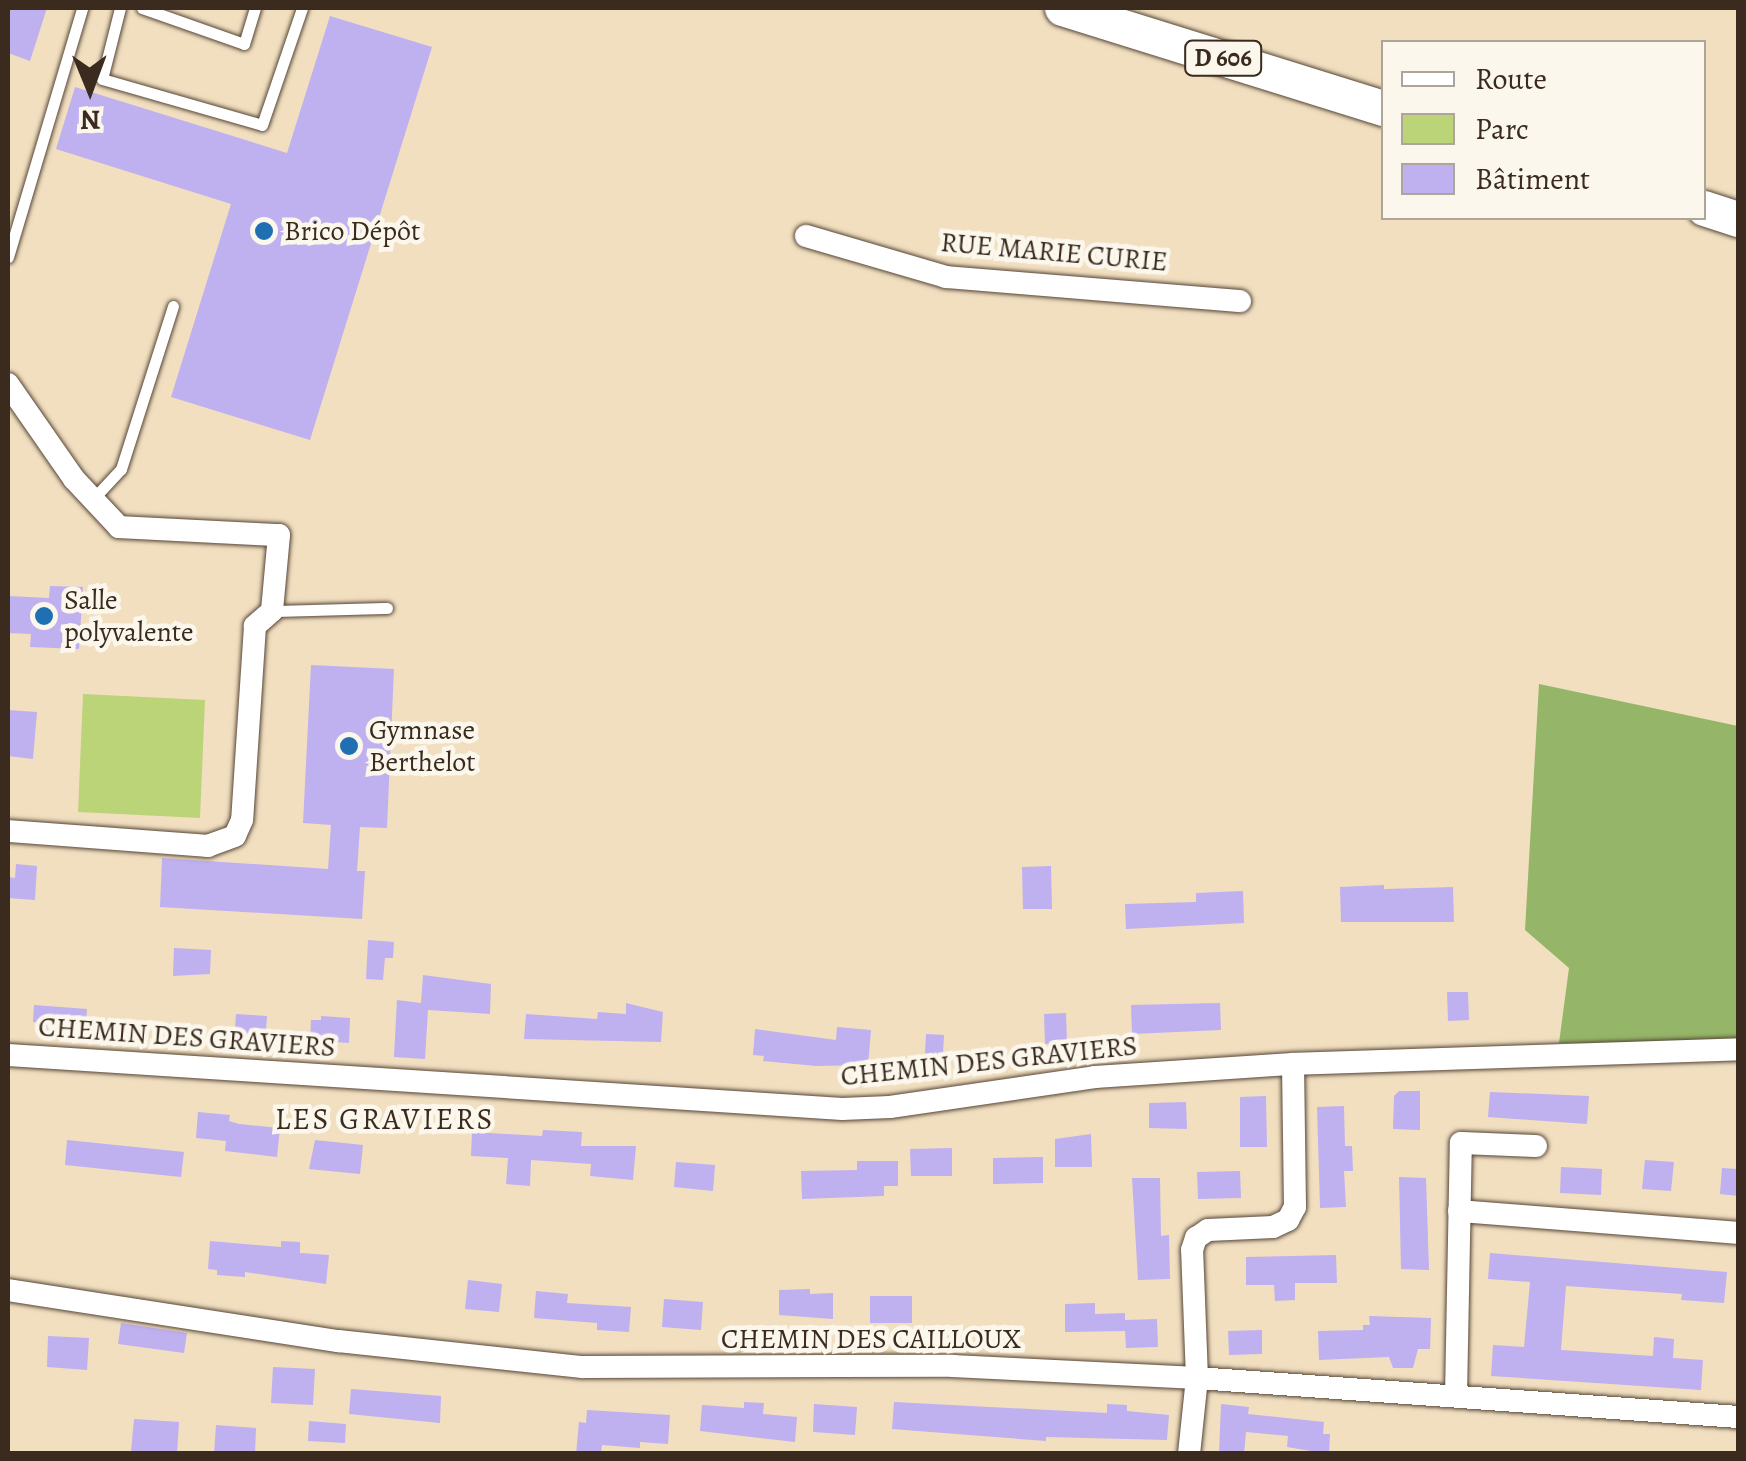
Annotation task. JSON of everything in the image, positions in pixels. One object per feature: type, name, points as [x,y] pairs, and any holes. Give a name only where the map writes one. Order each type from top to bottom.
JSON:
[{"type":"main road","name":"D 606","points":[[1062,8],[1381,107]]},
{"type":"main road","points":[[1706,209],[1738,219]]},
{"type":"street","name":"RUE MARIE CURIE","points":[[806,236],[946,278],[1240,301]]},
{"type":"street","points":[[8,384],[118,527],[279,535],[272,611],[255,626],[242,820],[235,836],[208,846],[8,831]]},
{"type":"street","name":"CHEMIN DES GRAVIERS","points":[[8,1055],[842,1109],[890,1107],[1096,1077],[1293,1064],[1738,1049]]},
{"type":"street","points":[[1188,1454],[1197,1378],[1192,1250],[1196,1238],[1208,1230],[1273,1228],[1288,1220],[1295,1208],[1293,1064]]},
{"type":"street","points":[[1456,1396],[1461,1143],[1536,1146]]},
{"type":"street","points":[[1459,1211],[1738,1233]]},
{"type":"street","name":"CHEMIN DES CAILLOUX","points":[[8,1290],[338,1341],[583,1368],[953,1366],[1197,1378],[1738,1417]]},
{"type":"lane","points":[[8,257],[82,8]]},
{"type":"lane","points":[[120,8],[102,79],[262,125],[302,8]]},
{"type":"lane","points":[[142,8],[244,44],[255,8]]},
{"type":"lane","points":[[93,499],[120,469],[173,306]]},
{"type":"lane","points":[[272,611],[387,608]]},
{"type":"green space","points":[[1539,684],[1738,726],[1738,1042],[1559,1043],[1569,968],[1525,930]]},
{"type":"green space","points":[[83,694],[205,700],[200,818],[78,812]]},
{"type":"building","points":[[8,8],[47,8],[30,61],[8,53]]},
{"type":"building","points":[[330,16],[432,47],[310,440],[171,397],[231,204],[56,149],[75,87],[287,153]]},
{"type":"building","name":"Salle polyvalente","points":[[50,586],[83,587],[79,649],[30,647],[31,634],[8,633],[8,596],[49,598]]},
{"type":"building","points":[[311,665],[394,669],[387,828],[360,827],[357,871],[365,871],[362,919],[160,907],[162,858],[328,869],[331,825],[303,823]]},
{"type":"building","points":[[8,710],[37,712],[33,759],[8,756]]},
{"type":"building","points":[[16,864],[37,866],[35,900],[8,898],[8,877],[15,878]]},
{"type":"building","points":[[1051,866],[1052,909],[1023,909],[1022,867]]},
{"type":"building","points":[[1384,885],[1384,889],[1453,887],[1454,922],[1341,922],[1340,887]]},
{"type":"building","points":[[1243,891],[1244,923],[1126,929],[1125,904],[1196,902],[1196,893]]},
{"type":"building","points":[[368,940],[394,942],[393,958],[385,958],[383,980],[366,979]]},
{"type":"building","points":[[174,948],[211,950],[210,974],[173,976]]},
{"type":"building","points":[[423,975],[491,984],[490,1014],[428,1010],[425,1059],[394,1057],[397,1000],[421,1003]]},
{"type":"building","points":[[1447,992],[1468,992],[1469,1020],[1448,1021]]},
{"type":"building","points":[[626,1003],[663,1012],[661,1042],[524,1039],[526,1014],[597,1019],[598,1012],[626,1014]]},
{"type":"building","points":[[1220,1003],[1221,1030],[1132,1034],[1131,1005]]},
{"type":"building","points":[[34,1005],[87,1009],[85,1034],[45,1031],[46,1023],[33,1022]]},
{"type":"building","points":[[1066,1013],[1067,1043],[1045,1044],[1044,1014]]},
{"type":"building","points":[[236,1014],[267,1016],[265,1044],[234,1042]]},
{"type":"building","points":[[321,1016],[350,1018],[349,1043],[310,1040],[311,1020],[321,1020]]},
{"type":"building","points":[[837,1027],[871,1030],[868,1065],[816,1066],[763,1061],[764,1056],[753,1055],[755,1029],[836,1040]]},
{"type":"building","points":[[926,1034],[944,1035],[942,1074],[924,1072]]},
{"type":"building","points":[[1399,1091],[1420,1091],[1420,1130],[1393,1129],[1394,1096]]},
{"type":"building","points":[[1490,1092],[1589,1096],[1587,1124],[1488,1117]]},
{"type":"building","points":[[1266,1096],[1267,1147],[1240,1147],[1240,1097]]},
{"type":"building","points":[[1186,1102],[1187,1129],[1149,1128],[1149,1103]]},
{"type":"building","points":[[1344,1106],[1345,1146],[1352,1146],[1353,1171],[1344,1171],[1346,1207],[1320,1208],[1317,1107]]},
{"type":"building","points":[[198,1112],[230,1115],[229,1121],[239,1124],[280,1128],[277,1157],[225,1151],[226,1141],[196,1138]]},
{"type":"building","points":[[543,1130],[582,1132],[581,1146],[636,1146],[633,1180],[590,1176],[591,1164],[531,1160],[530,1186],[506,1184],[508,1158],[471,1156],[472,1132],[542,1136]]},
{"type":"building","points":[[1091,1134],[1092,1167],[1055,1167],[1055,1139]]},
{"type":"building","points":[[67,1140],[184,1152],[181,1177],[65,1165]]},
{"type":"building","points":[[315,1140],[363,1145],[360,1174],[309,1169]]},
{"type":"building","points":[[952,1148],[952,1176],[911,1176],[910,1149]]},
{"type":"building","points":[[1043,1157],[1043,1183],[993,1184],[993,1158]]},
{"type":"building","points":[[1645,1160],[1674,1162],[1671,1191],[1642,1189]]},
{"type":"building","points":[[857,1161],[898,1161],[898,1186],[884,1186],[884,1196],[802,1199],[801,1171],[857,1170]]},
{"type":"building","points":[[676,1162],[715,1165],[713,1191],[674,1187]]},
{"type":"building","points":[[1561,1167],[1602,1169],[1601,1195],[1560,1193]]},
{"type":"building","points":[[1722,1168],[1738,1169],[1738,1196],[1720,1194]]},
{"type":"building","points":[[1240,1171],[1241,1198],[1198,1199],[1197,1172]]},
{"type":"building","points":[[1399,1177],[1426,1178],[1429,1270],[1401,1269]]},
{"type":"building","points":[[1132,1178],[1160,1178],[1161,1236],[1169,1235],[1170,1279],[1138,1280]]},
{"type":"building","points":[[210,1241],[281,1247],[281,1241],[300,1242],[300,1253],[329,1255],[326,1284],[245,1272],[245,1277],[217,1275],[217,1270],[208,1269]]},
{"type":"building","points":[[1490,1253],[1727,1272],[1724,1303],[1681,1300],[1682,1294],[1566,1286],[1561,1350],[1653,1356],[1654,1337],[1674,1339],[1673,1358],[1703,1360],[1701,1390],[1491,1376],[1493,1345],[1524,1347],[1530,1282],[1488,1279]]},
{"type":"building","points":[[1336,1255],[1337,1283],[1295,1283],[1295,1300],[1275,1301],[1274,1285],[1246,1285],[1246,1257]]},
{"type":"building","points":[[468,1280],[502,1284],[499,1312],[465,1309]]},
{"type":"building","points":[[810,1289],[810,1294],[833,1293],[833,1319],[779,1315],[779,1290]]},
{"type":"building","points":[[536,1291],[568,1294],[567,1303],[631,1307],[629,1332],[597,1330],[597,1323],[534,1318]]},
{"type":"building","points":[[870,1296],[912,1296],[912,1323],[870,1323]]},
{"type":"building","points":[[664,1299],[703,1302],[701,1330],[662,1327]]},
{"type":"building","points":[[1095,1303],[1095,1314],[1125,1313],[1125,1320],[1157,1319],[1158,1347],[1126,1348],[1125,1331],[1065,1332],[1065,1304]]},
{"type":"building","points":[[1369,1316],[1431,1318],[1430,1349],[1418,1349],[1413,1368],[1393,1368],[1389,1357],[1319,1360],[1318,1331],[1363,1330],[1363,1325],[1370,1325]]},
{"type":"building","points":[[121,1323],[187,1333],[184,1353],[118,1344]]},
{"type":"building","points":[[1262,1330],[1262,1354],[1229,1355],[1228,1331]]},
{"type":"building","points":[[48,1336],[89,1338],[87,1370],[47,1367]]},
{"type":"building","points":[[273,1367],[315,1369],[313,1405],[271,1403]]},
{"type":"building","points":[[351,1389],[441,1396],[440,1423],[349,1414]]},
{"type":"building","points":[[744,1402],[764,1403],[763,1414],[797,1417],[795,1442],[700,1431],[702,1405],[744,1408]]},
{"type":"building","points":[[894,1402],[1107,1413],[1107,1404],[1127,1405],[1127,1411],[1169,1415],[1167,1440],[1046,1437],[1046,1441],[892,1429]]},
{"type":"building","points":[[814,1404],[857,1407],[855,1435],[813,1432]]},
{"type":"building","points":[[1221,1404],[1249,1407],[1248,1414],[1324,1422],[1323,1434],[1330,1434],[1329,1454],[1287,1447],[1288,1436],[1246,1432],[1244,1454],[1219,1454]]},
{"type":"building","points":[[587,1410],[670,1415],[668,1444],[640,1442],[640,1448],[602,1445],[601,1454],[576,1454],[579,1422],[586,1423]]},
{"type":"building","points":[[134,1419],[179,1422],[177,1454],[131,1451]]},
{"type":"building","points":[[309,1421],[346,1424],[345,1443],[308,1441]]},
{"type":"building","points":[[216,1425],[256,1428],[255,1454],[214,1454]]},
{"type":"place","name":"Brico Dépôt","points":[[264,231]]},
{"type":"place","name":"Salle polyvalente","points":[[44,616]]},
{"type":"place","name":"Gymnase Berthelot","points":[[349,746]]},
{"type":"district","name":"LES GRAVIERS","points":[[385,1119]]}]
